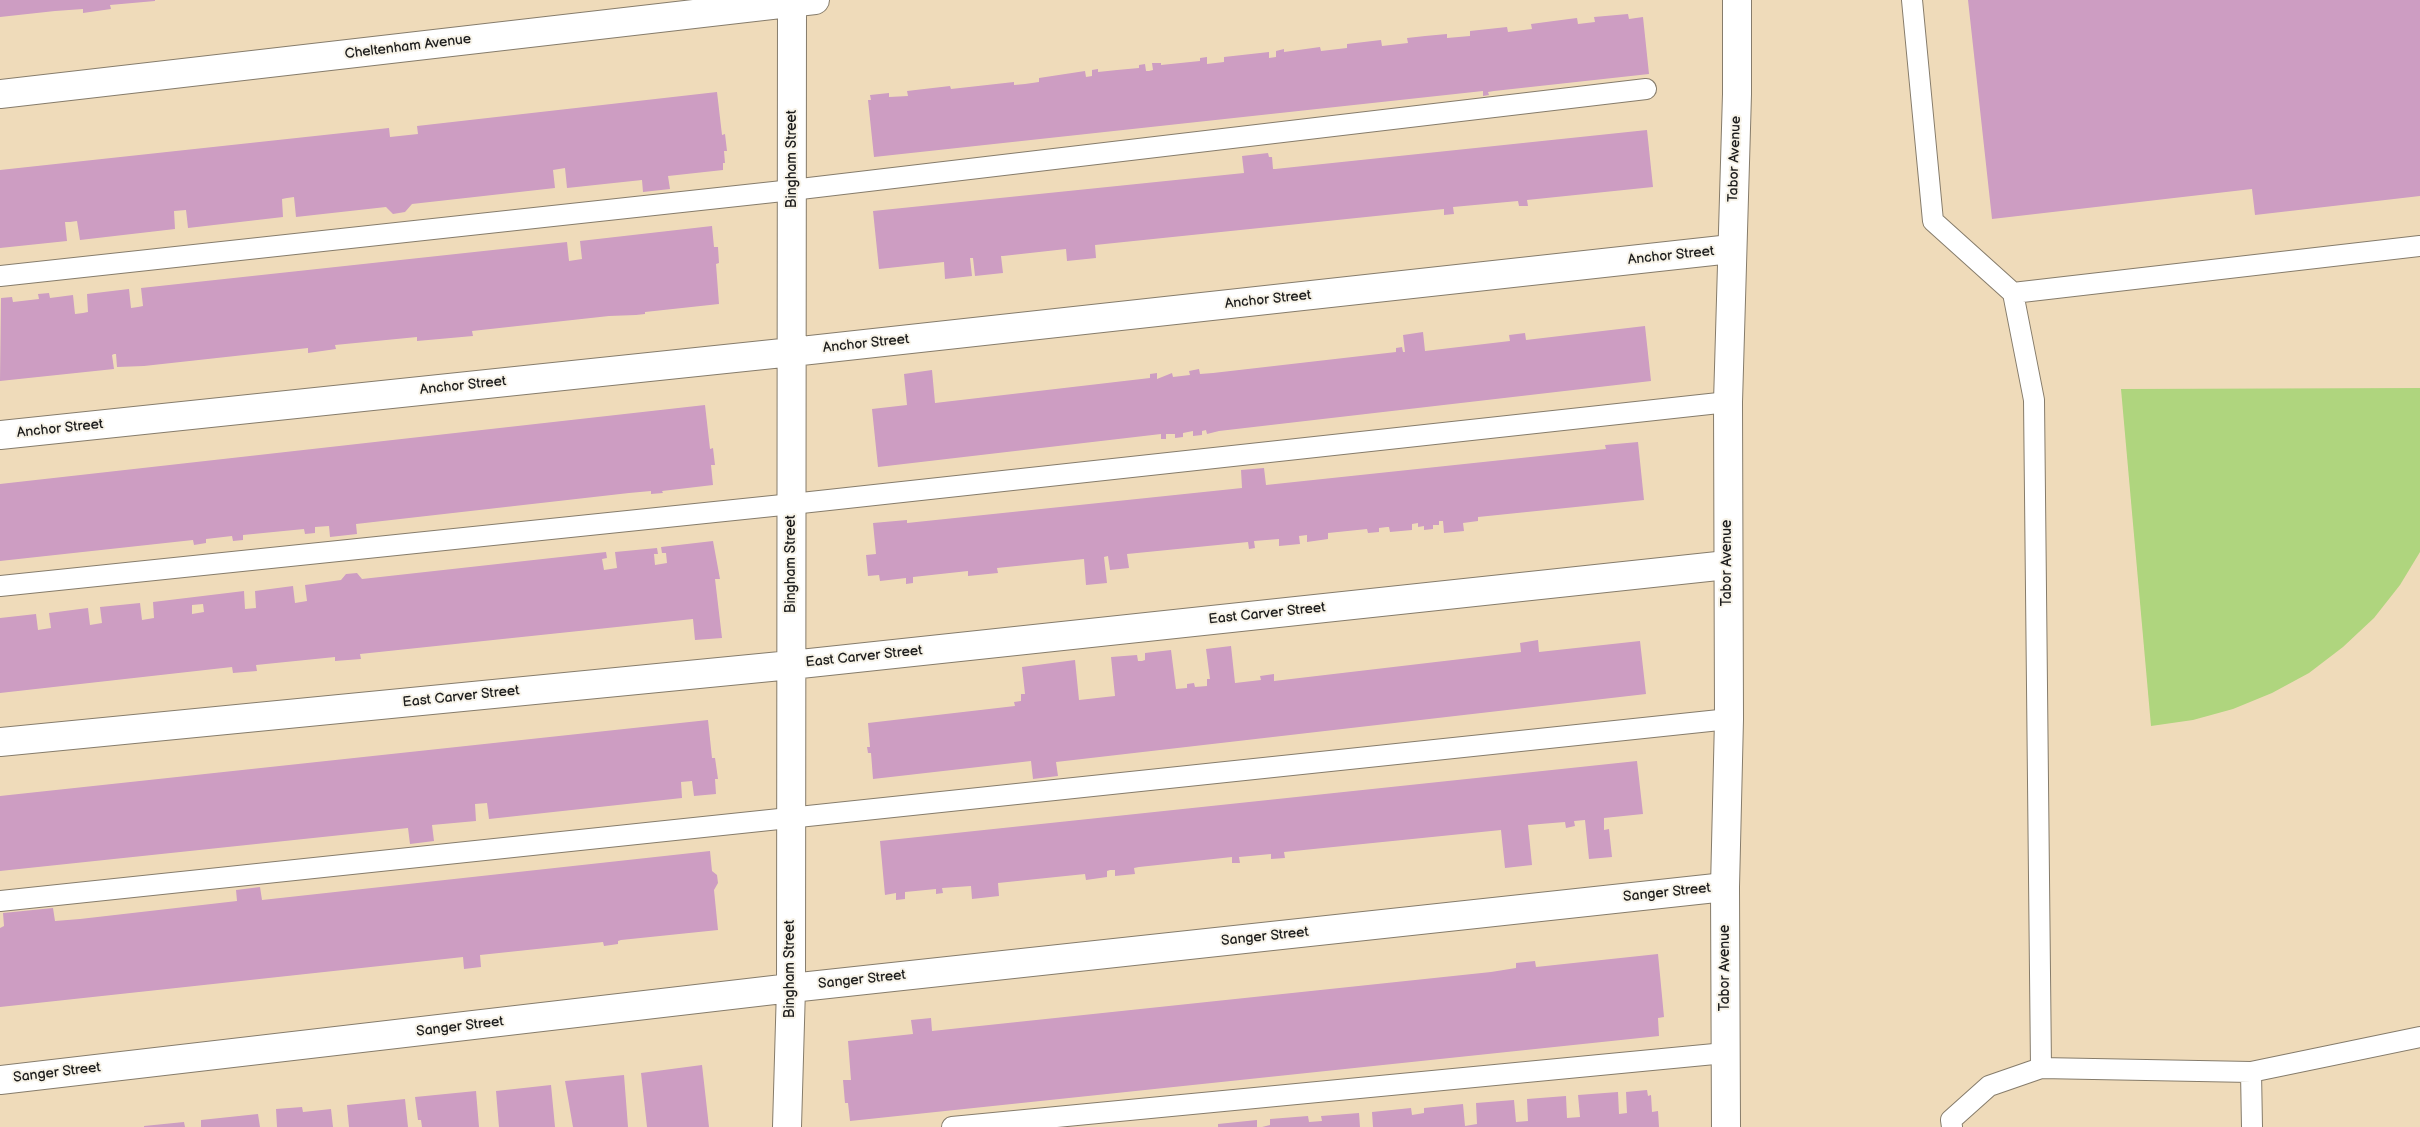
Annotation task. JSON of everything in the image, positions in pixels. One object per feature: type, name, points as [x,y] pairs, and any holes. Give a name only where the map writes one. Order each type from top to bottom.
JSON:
[{"type":"street","name":"Tabor Avenue","points":[[1726,1127],[1724,887],[1729,719],[1727,566],[1728,402],[1737,94],[1737,0]]},
{"type":"street","name":"Cheltenham Avenue","points":[[0,94],[800,1]]},
{"type":"street","name":"Bingham Street","points":[[788,1127],[791,988],[792,190],[800,1]]},
{"type":"street","name":"Anchor Street","points":[[0,435],[792,352],[1731,249]]},
{"type":"street","name":"East Carver Street","points":[[0,742],[791,665],[1727,566]]},
{"type":"street","name":"Sanger Street","points":[[0,1080],[791,988],[1724,887]]},
{"type":"lane","points":[[1912,0],[1932,221],[2013,293],[2034,400],[2041,1068]]},
{"type":"lane","points":[[0,276],[792,190],[1646,89]]},
{"type":"lane","points":[[2013,293],[2420,246]]},
{"type":"lane","points":[[0,586],[792,504],[1728,402]]},
{"type":"lane","points":[[0,901],[1729,719]]},
{"type":"lane","points":[[1952,1127],[1951,1120],[1989,1086],[2041,1068],[2251,1072],[2420,1037]]},
{"type":"lane","points":[[952,1127],[1725,1053]]},
{"type":"lane","points":[[2251,1072],[2252,1127]]},
{"type":"green space","points":[[2420,388],[2420,552],[2400,585],[2374,618],[2343,647],[2309,673],[2272,693],[2233,709],[2193,720],[2151,726],[2121,389]]},
{"type":"building","points":[[0,0],[155,1],[110,5],[111,9],[83,13],[83,9],[0,17]]},
{"type":"building","points":[[1968,0],[2420,0],[2420,196],[2255,215],[2252,189],[1992,219]]},
{"type":"building","points":[[1628,14],[1629,19],[1643,17],[1649,74],[1494,91],[1488,92],[1489,95],[1483,96],[1483,91],[874,157],[868,100],[871,100],[870,95],[889,93],[889,97],[908,96],[907,91],[950,86],[951,89],[1014,82],[1014,85],[1025,84],[1039,82],[1039,78],[1085,71],[1086,77],[1092,76],[1092,70],[1098,69],[1098,72],[1139,68],[1139,65],[1145,64],[1146,71],[1149,71],[1153,70],[1152,63],[1161,63],[1161,65],[1200,61],[1200,58],[1207,57],[1207,64],[1224,62],[1224,57],[1269,52],[1269,58],[1276,57],[1276,51],[1284,49],[1284,52],[1320,47],[1321,51],[1347,48],[1347,44],[1381,40],[1382,46],[1408,43],[1407,38],[1447,34],[1447,38],[1470,36],[1470,31],[1507,27],[1508,32],[1532,29],[1531,24],[1577,18],[1578,24],[1595,22],[1594,17]]},
{"type":"building","points":[[717,92],[722,135],[725,134],[727,151],[724,151],[725,163],[723,163],[723,170],[668,176],[670,189],[643,192],[642,180],[567,188],[565,168],[553,170],[555,188],[412,204],[405,212],[393,214],[386,207],[296,217],[294,197],[282,199],[283,217],[188,228],[186,210],[174,211],[175,229],[80,240],[77,221],[65,222],[67,241],[0,248],[0,170],[389,128],[390,137],[418,134],[417,126]]},
{"type":"building","points":[[1647,130],[1653,187],[1527,200],[1528,206],[1519,206],[1518,201],[1453,207],[1454,214],[1444,215],[1444,209],[1095,245],[1096,258],[1067,261],[1066,249],[1001,256],[1003,273],[975,276],[973,258],[970,258],[972,276],[945,279],[944,262],[879,269],[873,211],[1244,173],[1242,156],[1268,153],[1269,157],[1272,157],[1273,169],[1275,169]]},
{"type":"building","points":[[712,226],[714,247],[718,247],[719,263],[716,264],[719,304],[645,312],[645,314],[636,315],[609,316],[472,331],[473,336],[417,341],[417,337],[335,345],[336,349],[308,353],[308,348],[144,366],[117,367],[116,354],[114,354],[112,355],[114,369],[0,381],[1,298],[12,297],[13,302],[39,299],[38,294],[49,293],[50,298],[73,295],[75,314],[88,312],[87,294],[129,289],[131,308],[143,306],[141,288],[567,242],[569,261],[582,259],[580,241]]},
{"type":"building","points":[[1645,326],[1651,381],[1219,431],[1207,434],[1206,430],[1202,431],[1202,435],[1193,436],[1193,431],[1183,433],[1183,437],[1175,438],[1175,434],[1166,434],[1166,439],[1161,439],[1161,434],[878,467],[872,409],[907,405],[904,374],[932,370],[935,403],[1150,378],[1150,374],[1157,373],[1157,379],[1172,373],[1173,377],[1190,375],[1189,371],[1199,369],[1200,374],[1213,373],[1396,352],[1396,348],[1402,347],[1403,352],[1405,352],[1403,335],[1423,332],[1425,351],[1510,341],[1509,335],[1525,333],[1526,340]]},
{"type":"building","points":[[705,405],[710,449],[713,448],[715,465],[711,465],[713,485],[662,491],[663,493],[651,494],[651,491],[629,493],[356,524],[357,534],[330,537],[329,526],[315,527],[315,533],[305,534],[304,529],[243,535],[243,540],[233,541],[232,536],[206,539],[206,543],[194,545],[193,540],[0,561],[0,484]]},
{"type":"building","points":[[1638,442],[1644,500],[1478,517],[1478,521],[1463,523],[1464,531],[1444,533],[1443,521],[1439,521],[1439,525],[1433,525],[1433,529],[1424,530],[1424,526],[1418,527],[1418,523],[1412,524],[1412,530],[1390,532],[1389,527],[1387,527],[1379,528],[1379,532],[1368,533],[1367,529],[1328,533],[1328,539],[1307,542],[1307,535],[1299,536],[1300,544],[1279,546],[1279,539],[1254,541],[1255,548],[1249,549],[1248,542],[1127,554],[1129,568],[1110,570],[1108,556],[1104,557],[1107,583],[1086,585],[1084,559],[997,568],[998,573],[968,576],[968,571],[913,577],[913,583],[906,584],[906,578],[880,581],[879,575],[868,576],[866,555],[876,554],[873,523],[907,520],[907,523],[1242,488],[1241,470],[1264,468],[1266,485],[1606,449],[1605,445]]},
{"type":"building","points":[[713,541],[720,579],[715,579],[722,638],[695,640],[693,619],[360,654],[361,659],[335,661],[335,657],[256,665],[257,671],[233,673],[232,667],[0,693],[0,618],[36,614],[38,630],[51,628],[49,613],[88,608],[90,625],[102,623],[100,607],[140,603],[142,620],[154,618],[153,602],[244,591],[245,609],[256,608],[255,591],[293,586],[295,603],[307,601],[305,585],[341,580],[346,574],[357,573],[362,579],[606,552],[607,558],[602,559],[604,570],[617,568],[615,552],[657,548],[658,554],[654,554],[655,565],[667,563],[666,553],[662,553],[661,547]],"holes":[[[203,604],[204,612],[192,614],[192,605]]]},
{"type":"building","points":[[1538,640],[1539,652],[1640,641],[1646,694],[1056,762],[1058,776],[1033,779],[1031,761],[873,779],[871,753],[868,753],[867,747],[870,747],[868,723],[1015,706],[1014,702],[1021,701],[1021,694],[1025,694],[1022,667],[1075,660],[1079,700],[1115,696],[1111,657],[1137,655],[1138,661],[1142,661],[1145,660],[1145,653],[1171,650],[1176,689],[1187,688],[1187,684],[1194,683],[1195,687],[1207,686],[1207,679],[1210,679],[1206,649],[1231,646],[1235,683],[1261,680],[1260,676],[1274,674],[1274,681],[1521,652],[1520,643]]},
{"type":"building","points":[[708,720],[712,758],[715,758],[718,779],[715,779],[716,794],[694,796],[692,781],[681,782],[682,798],[489,819],[487,803],[475,804],[476,821],[432,825],[434,841],[410,844],[408,828],[0,871],[0,796]]},
{"type":"building","points":[[1637,761],[1643,814],[1604,818],[1604,830],[1609,829],[1612,857],[1589,859],[1585,820],[1574,821],[1575,826],[1566,828],[1565,822],[1528,825],[1532,865],[1505,868],[1501,830],[1284,852],[1285,858],[1271,859],[1271,854],[1239,857],[1240,863],[1232,863],[1232,857],[1139,867],[1134,868],[1135,874],[1115,876],[1115,870],[1110,870],[1107,871],[1107,877],[1086,880],[1085,874],[998,883],[999,896],[972,899],[971,886],[942,888],[943,893],[936,894],[936,889],[905,892],[905,899],[896,900],[896,893],[885,895],[880,841]]},
{"type":"building","points":[[710,851],[712,871],[717,875],[718,883],[714,890],[718,930],[621,940],[618,941],[618,944],[604,946],[603,942],[480,955],[481,967],[464,969],[463,957],[0,1007],[0,928],[4,926],[3,913],[53,908],[55,921],[80,919],[237,901],[236,890],[260,887],[262,900]]},
{"type":"building","points":[[1658,954],[1664,1017],[1658,1018],[1659,1036],[850,1121],[848,1103],[845,1103],[843,1080],[851,1080],[848,1041],[913,1034],[911,1020],[931,1018],[932,1031],[1491,972],[1516,968],[1516,963],[1535,961],[1536,967]]},
{"type":"building","points":[[702,1065],[709,1127],[647,1127],[641,1073]]},
{"type":"building","points":[[624,1075],[628,1127],[573,1127],[565,1081]]},
{"type":"building","points":[[551,1085],[555,1127],[499,1127],[496,1091]]},
{"type":"building","points":[[1647,1090],[1648,1096],[1651,1095],[1652,1112],[1658,1111],[1659,1127],[1373,1127],[1372,1112],[1411,1108],[1412,1115],[1424,1113],[1424,1108],[1463,1104],[1465,1126],[1477,1124],[1476,1103],[1514,1100],[1516,1122],[1528,1121],[1527,1099],[1566,1096],[1567,1118],[1580,1117],[1578,1095],[1618,1092],[1619,1114],[1627,1113],[1626,1092]]},
{"type":"building","points":[[476,1091],[479,1127],[422,1127],[421,1120],[418,1120],[415,1097]]},
{"type":"building","points":[[405,1099],[408,1127],[349,1127],[347,1105]]},
{"type":"building","points":[[302,1107],[303,1112],[331,1109],[333,1127],[277,1127],[276,1109]]},
{"type":"building","points":[[1359,1113],[1360,1127],[1262,1127],[1270,1125],[1270,1119],[1308,1116],[1309,1122],[1322,1121],[1321,1116]]},
{"type":"building","points":[[258,1114],[260,1127],[201,1127],[201,1120]]},
{"type":"building","points":[[1257,1120],[1257,1127],[1218,1127],[1218,1124]]},
{"type":"building","points":[[184,1122],[185,1127],[144,1127],[144,1126]]}]
